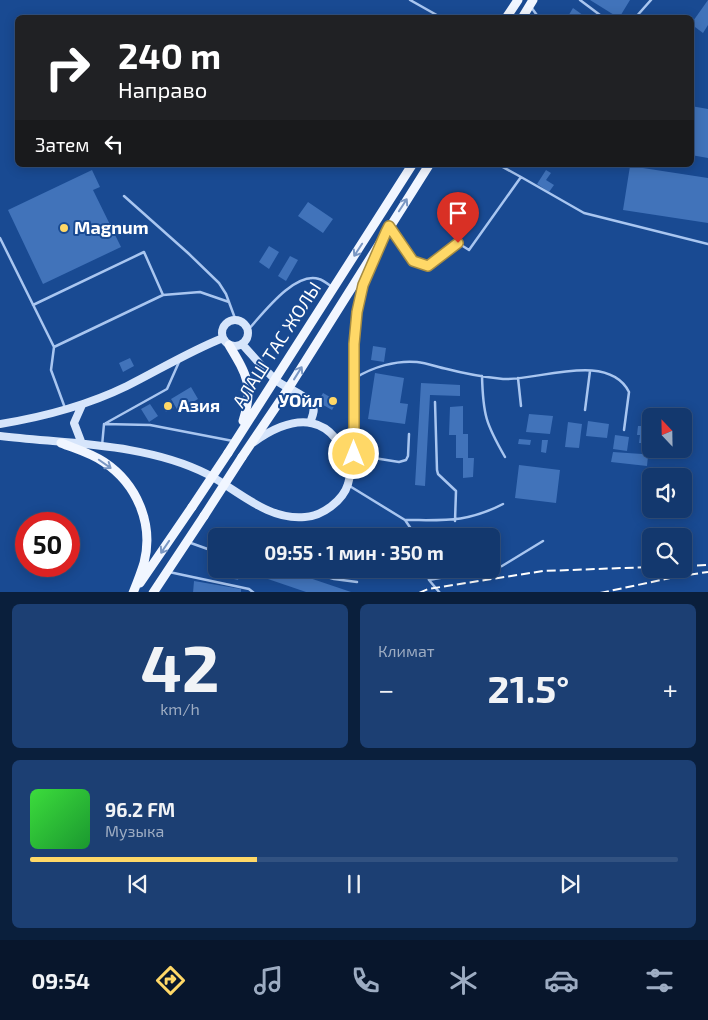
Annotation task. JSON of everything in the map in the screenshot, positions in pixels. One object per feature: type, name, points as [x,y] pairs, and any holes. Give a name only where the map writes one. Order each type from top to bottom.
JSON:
[{"type":"main road","points":[[508,15],[518,0]]},
{"type":"main road","points":[[524,15],[531,3]]},
{"type":"main road","name":"АЛАШ ТАС ЖОЛЫ","points":[[134,592],[228,453],[411,167]]},
{"type":"main road","name":"АЛАШ ТАС ЖОЛЫ","points":[[153,592],[288,389],[428,167]]},
{"type":"main road","points":[[0,436],[61,444],[82,444],[144,454],[184,464],[263,507],[291,518],[308,517],[325,511],[336,503],[348,485],[354,454],[354,344],[357,312],[363,285],[387,229]]},
{"type":"main road","points":[[0,424],[82,405],[125,387],[181,358],[226,342],[236,346],[242,344],[246,338],[247,331],[243,324],[236,321],[224,326],[226,342],[245,372],[249,389],[248,408],[237,438]]},
{"type":"main road","points":[[242,344],[275,379],[288,389],[306,398],[313,405],[314,409],[310,423]]},
{"type":"main road","points":[[82,405],[74,423],[82,444]]},
{"type":"main road","points":[[251,444],[268,432],[281,426],[296,422],[310,423],[326,428],[336,437],[345,452],[350,471]]},
{"type":"main road","points":[[61,444],[104,461],[128,483],[138,500],[145,517],[147,539],[144,563],[134,592]]},
{"type":"lane","points":[[410,0],[437,15]]},
{"type":"lane","points":[[580,0],[600,15]]},
{"type":"lane","points":[[638,15],[651,0]]},
{"type":"lane","points":[[531,3],[537,15]]},
{"type":"lane","points":[[503,167],[584,213],[708,244]]},
{"type":"lane","points":[[387,229],[413,261],[428,266],[458,243],[469,250],[521,177]]},
{"type":"lane","points":[[124,196],[188,253],[219,284],[229,302],[236,321]]},
{"type":"lane","points":[[0,238],[54,347],[51,370],[66,409]]},
{"type":"lane","points":[[33,305],[144,252],[163,295]]},
{"type":"lane","points":[[247,331],[285,290],[298,281],[313,278],[320,279],[333,288]]},
{"type":"lane","points":[[54,347],[163,295],[200,292],[229,302]]},
{"type":"lane","points":[[104,424],[167,389],[181,358]]},
{"type":"lane","points":[[354,379],[380,366],[416,362],[482,376],[518,378],[566,371],[590,371],[608,375],[626,386],[629,392],[624,430]]},
{"type":"lane","points":[[585,410],[590,371]]},
{"type":"lane","points":[[482,376],[484,414],[489,430],[505,457]]},
{"type":"lane","points":[[518,378],[521,406]]},
{"type":"lane","points":[[435,402],[437,470],[438,474],[456,491],[456,521]]},
{"type":"lane","points":[[104,424],[150,425],[237,438]]},
{"type":"lane","points":[[102,447],[104,424]]},
{"type":"lane","points":[[354,454],[399,462],[406,460],[408,456],[409,434]]},
{"type":"lane","points":[[348,485],[405,520],[410,528]]},
{"type":"lane","points":[[405,520],[456,521],[484,514],[503,504]]},
{"type":"lane","points":[[500,566],[543,541]]},
{"type":"lane","points":[[187,542],[208,549]]},
{"type":"lane","points":[[167,571],[250,589],[254,592]]},
{"type":"lane","points":[[331,578],[357,582]]},
{"type":"lane","points":[[429,580],[439,578]]},
{"type":"lane","points":[[429,580],[440,592]]},
{"type":"building","points":[[590,0],[630,0],[621,15],[614,15]]},
{"type":"building","points":[[708,0],[708,25],[703,33],[694,26],[694,20]]},
{"type":"building","points":[[573,8],[583,15],[569,15]]},
{"type":"building","points":[[694,107],[708,109],[708,158],[694,156]]},
{"type":"building","points":[[630,167],[708,178],[708,223],[623,210]]},
{"type":"building","name":"Magnum","points":[[92,170],[100,187],[93,190],[121,247],[43,284],[8,210]]},
{"type":"building","points":[[546,170],[551,173],[546,180],[554,185],[549,192],[537,184]]},
{"type":"building","points":[[308,202],[333,219],[323,233],[298,216]]},
{"type":"building","points":[[269,246],[279,252],[269,269],[259,262]]},
{"type":"building","points":[[290,256],[298,260],[286,281],[278,276]]},
{"type":"building","points":[[373,346],[386,348],[384,362],[371,360]]},
{"type":"building","points":[[130,358],[134,366],[123,372],[119,363]]},
{"type":"building","points":[[375,373],[404,378],[400,403],[408,404],[405,424],[368,419]]},
{"type":"building","points":[[421,383],[460,385],[460,396],[430,395],[425,486],[415,485]]},
{"type":"building","points":[[191,387],[198,399],[178,411],[171,399]]},
{"type":"building","points":[[323,393],[337,401],[332,410],[318,402]]},
{"type":"building","name":"Азия","points":[[170,400],[174,408],[166,412],[162,405]]},
{"type":"building","points":[[150,404],[158,416],[149,422],[141,409]]},
{"type":"building","points":[[463,406],[463,434],[468,434],[468,458],[474,458],[473,477],[463,478],[463,458],[456,458],[456,435],[449,435],[450,407]]},
{"type":"building","points":[[529,414],[553,416],[550,434],[526,432]]},
{"type":"building","points":[[588,421],[609,424],[607,438],[586,436]]},
{"type":"building","points":[[568,422],[582,424],[579,448],[565,447]]},
{"type":"building","points":[[638,426],[642,426],[642,443],[639,443],[640,435],[637,435]]},
{"type":"building","points":[[615,435],[629,437],[627,451],[613,449]]},
{"type":"building","points":[[519,439],[531,440],[530,445],[518,444]]},
{"type":"building","points":[[542,440],[548,440],[546,453],[541,452]]},
{"type":"building","points":[[613,452],[642,454],[642,458],[648,458],[647,466],[611,462]]},
{"type":"building","points":[[519,465],[560,470],[556,503],[515,498]]},
{"type":"building","points":[[265,578],[310,578],[351,592],[306,592]]},
{"type":"building","points":[[194,581],[241,589],[241,592],[193,592]]},
{"type":"railway","points":[[692,566],[708,565]]},
{"type":"railway","points":[[421,592],[428,589],[543,571],[642,567]]},
{"type":"railway","points":[[605,592],[708,572]]},
{"type":"place","name":"Magnum","points":[[64,228]]},
{"type":"place","name":"УОйл","points":[[333,401]]},
{"type":"place","name":"Азия","points":[[168,406]]},
{"type":"route","points":[[354,454],[354,344],[357,312],[363,285],[386,232],[389,226],[413,261],[428,266],[441,258],[458,243]]}]
